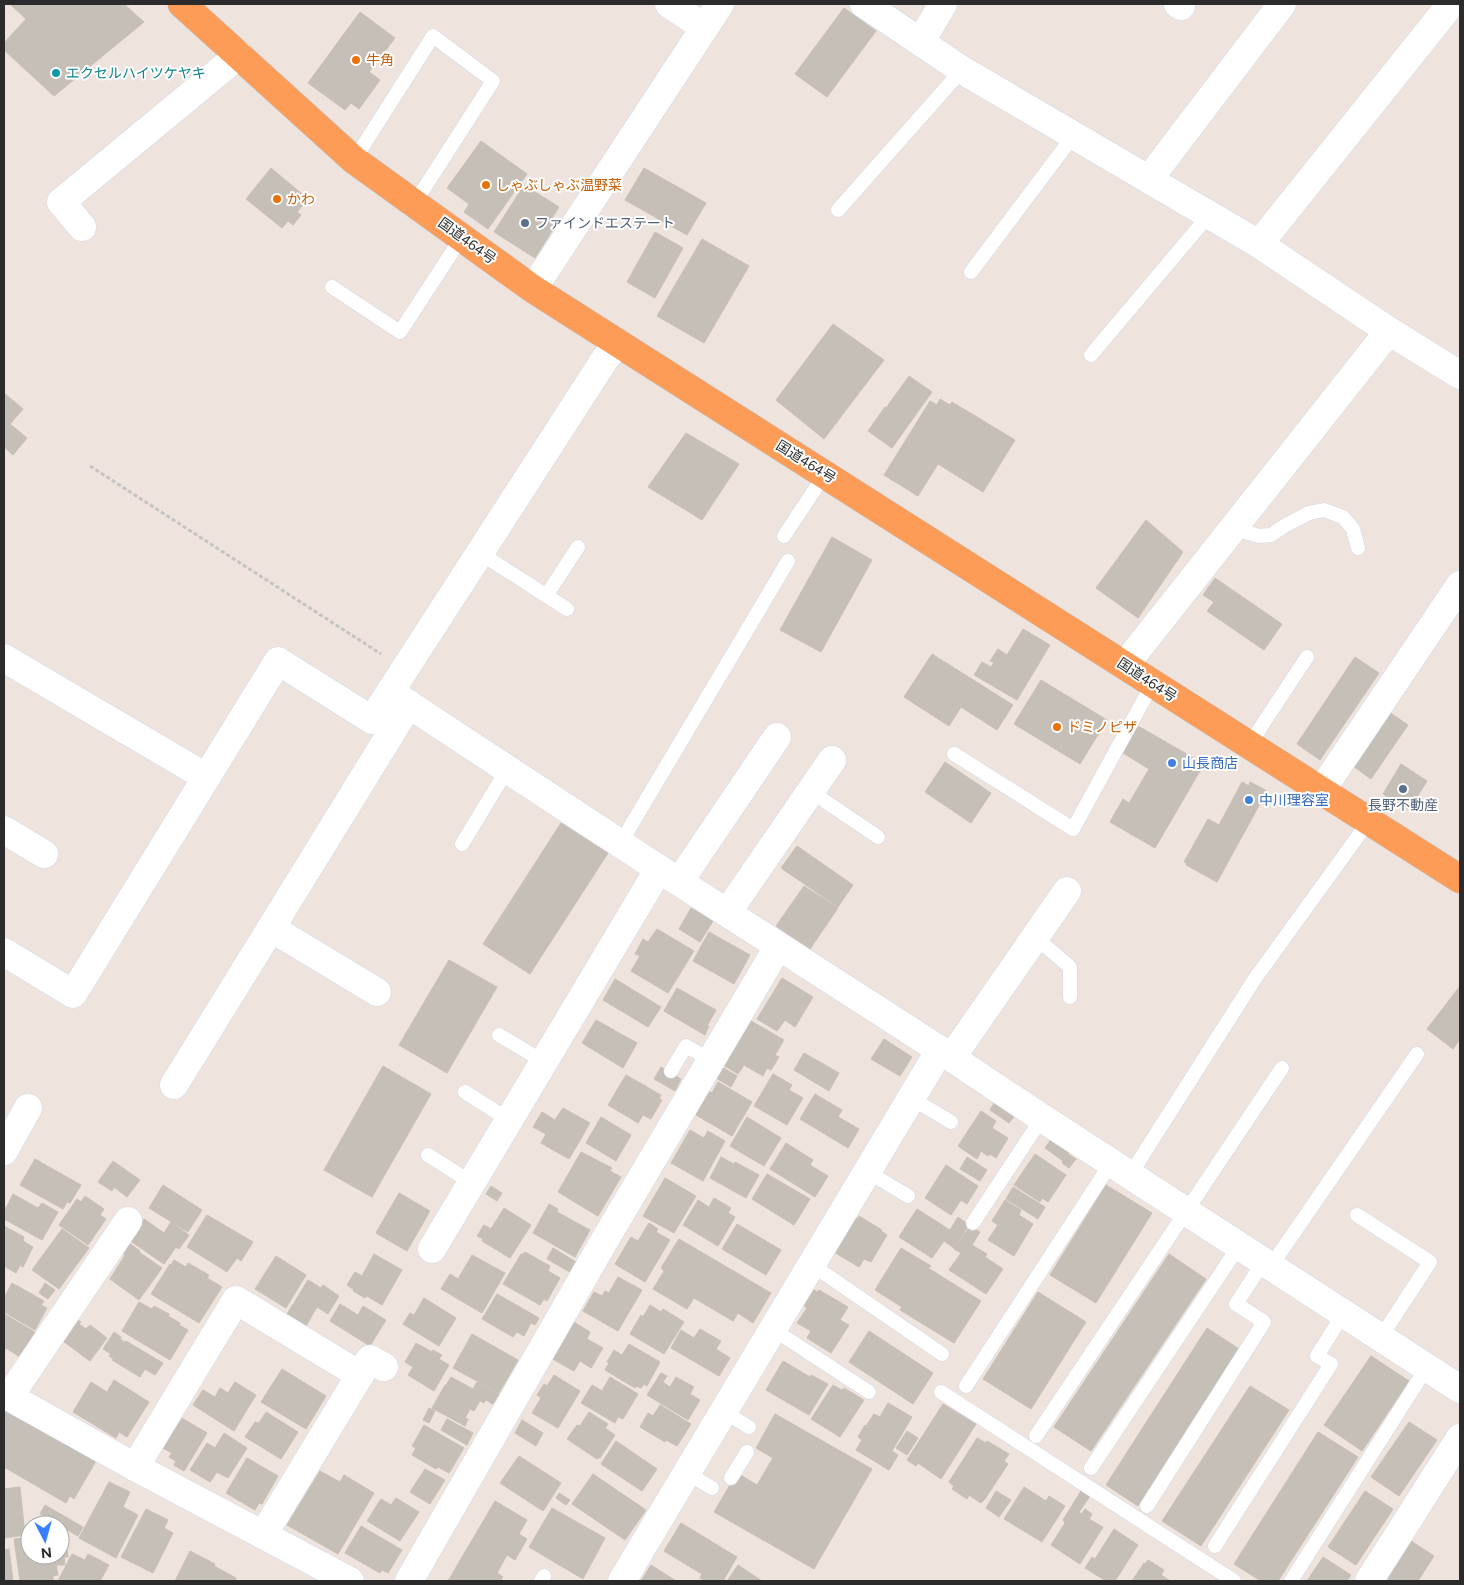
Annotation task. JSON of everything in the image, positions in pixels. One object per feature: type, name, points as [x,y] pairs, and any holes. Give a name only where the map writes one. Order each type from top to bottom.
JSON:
[{"type":"highway","name":"国道464号","points":[[182,4],[354,160],[533,289],[1460,879]]},
{"type":"street","points":[[669,4],[704,28]]},
{"type":"street","points":[[533,289],[720,4]]},
{"type":"street","points":[[864,4],[962,70],[1259,244],[1389,331],[1460,375]]},
{"type":"street","points":[[921,42],[943,4]]},
{"type":"street","points":[[1149,179],[1282,4]]},
{"type":"street","points":[[1259,244],[1451,4]]},
{"type":"street","points":[[82,227],[61,202],[239,55]]},
{"type":"street","points":[[1125,665],[1389,331]]},
{"type":"street","points":[[174,1085],[271,928],[399,698],[404,669],[605,359],[618,343]]},
{"type":"street","points":[[1321,791],[1460,585]]},
{"type":"street","points":[[4,658],[206,777]]},
{"type":"street","points":[[4,952],[73,994],[278,661],[372,720],[399,698]]},
{"type":"street","points":[[399,698],[778,947],[946,1054],[1460,1389]]},
{"type":"street","points":[[432,1250],[544,1062],[669,876],[777,737]]},
{"type":"street","points":[[726,913],[832,760]]},
{"type":"street","points":[[4,830],[44,854]]},
{"type":"street","points":[[622,1581],[774,1330],[911,1098],[1035,937],[1067,891]]},
{"type":"street","points":[[271,928],[377,992]]},
{"type":"street","points":[[409,1581],[603,1243],[778,947]]},
{"type":"street","points":[[4,1151],[28,1108]]},
{"type":"street","points":[[128,1221],[6,1396],[350,1581]]},
{"type":"street","points":[[135,1467],[236,1300],[372,1371],[263,1535]]},
{"type":"street","points":[[1369,1581],[1460,1438]]},
{"type":"lane","points":[[354,160],[433,36],[493,81],[414,204]]},
{"type":"lane","points":[[838,210],[962,70]]},
{"type":"lane","points":[[972,272],[1074,135]]},
{"type":"lane","points":[[1091,355],[1209,214]]},
{"type":"lane","points":[[332,288],[400,332],[462,238]]},
{"type":"lane","points":[[784,536],[825,474]]},
{"type":"lane","points":[[1236,526],[1245,532],[1259,536],[1271,535],[1309,513],[1324,510],[1342,517],[1353,529],[1358,548]]},
{"type":"lane","points":[[546,596],[578,548]]},
{"type":"lane","points":[[480,552],[566,609]]},
{"type":"lane","points":[[620,844],[788,561]]},
{"type":"lane","points":[[1249,745],[1306,657]]},
{"type":"lane","points":[[954,754],[1073,829],[1153,683]]},
{"type":"lane","points":[[462,844],[507,770]]},
{"type":"lane","points":[[810,791],[878,838]]},
{"type":"lane","points":[[966,1386],[1254,980],[1370,821]]},
{"type":"lane","points":[[1035,937],[1070,967],[1070,997]]},
{"type":"lane","points":[[499,1035],[544,1062]]},
{"type":"lane","points":[[671,1071],[686,1046],[710,1060]]},
{"type":"lane","points":[[1147,1506],[1264,1322],[1236,1304],[1267,1264],[1417,1054]]},
{"type":"lane","points":[[1036,1436],[1282,1068]]},
{"type":"lane","points":[[465,1092],[510,1120]]},
{"type":"lane","points":[[911,1098],[951,1122]]},
{"type":"lane","points":[[972,1223],[1042,1118]]},
{"type":"lane","points":[[428,1156],[472,1182]]},
{"type":"lane","points":[[868,1172],[908,1196]]},
{"type":"lane","points":[[1357,1214],[1430,1262],[1381,1338]]},
{"type":"lane","points":[[1091,1468],[1240,1246]]},
{"type":"lane","points":[[812,1265],[942,1354]]},
{"type":"lane","points":[[1215,1546],[1332,1364],[1317,1356],[1344,1313]]},
{"type":"lane","points":[[774,1330],[869,1392]]},
{"type":"lane","points":[[1290,1581],[1427,1367]]},
{"type":"lane","points":[[941,1392],[1234,1581]]},
{"type":"lane","points":[[724,1412],[749,1427]]},
{"type":"lane","points":[[731,1478],[747,1452]]},
{"type":"lane","points":[[687,1473],[712,1488]]},
{"type":"path","points":[[90,466],[404,669]]},
{"type":"building","name":"エクセルハイツケヤキ","points":[[12,4],[124,4],[144,22],[54,96],[4,50],[4,43],[26,19]]},
{"type":"building","points":[[844,8],[876,31],[827,97],[795,74]]},
{"type":"building","points":[[360,12],[395,38],[369,72],[380,80],[359,109],[351,103],[345,110],[308,83]]},
{"type":"building","points":[[481,141],[527,174],[488,229],[464,212],[469,204],[447,188]]},
{"type":"building","points":[[271,168],[308,199],[297,212],[301,215],[293,225],[288,221],[282,228],[246,199]]},
{"type":"building","points":[[644,168],[706,203],[687,235],[625,200]]},
{"type":"building","points":[[524,185],[559,207],[549,223],[555,226],[535,258],[494,232]]},
{"type":"building","points":[[655,232],[683,248],[655,298],[627,282]]},
{"type":"building","points":[[702,239],[749,266],[704,343],[657,316]]},
{"type":"building","points":[[833,324],[884,360],[824,439],[776,400]]},
{"type":"building","points":[[909,376],[932,392],[892,448],[868,431]]},
{"type":"building","points":[[4,393],[23,409],[10,424],[27,438],[13,455],[4,447]]},
{"type":"building","points":[[940,399],[950,405],[952,402],[1015,440],[983,492],[938,464],[918,496],[884,475],[930,401],[937,405]]},
{"type":"building","points":[[686,433],[739,464],[702,520],[648,487]]},
{"type":"building","points":[[1146,520],[1183,552],[1138,618],[1096,588]]},
{"type":"building","points":[[832,537],[872,560],[821,652],[780,630]]},
{"type":"building","points":[[1215,578],[1282,624],[1264,650],[1207,611],[1214,602],[1203,595]]},
{"type":"building","points":[[1023,629],[1050,645],[1017,700],[974,675],[982,662],[991,667],[994,662],[990,661],[998,649],[1007,655]]},
{"type":"building","points":[[932,654],[1013,705],[997,730],[961,707],[949,726],[904,697]]},
{"type":"building","points":[[1355,657],[1379,673],[1320,760],[1297,744]]},
{"type":"building","points":[[1041,680],[1107,720],[1080,764],[1014,724]]},
{"type":"building","points":[[1389,712],[1408,725],[1371,779],[1353,766]]},
{"type":"building","points":[[1138,726],[1204,764],[1155,848],[1110,822],[1123,799],[1129,803],[1149,769],[1123,753]]},
{"type":"building","points":[[945,762],[991,793],[971,823],[925,792]]},
{"type":"building","points":[[1401,764],[1427,781],[1409,810],[1383,794]]},
{"type":"building","points":[[1242,782],[1249,786],[1250,782],[1267,791],[1217,882],[1186,865],[1187,863],[1184,862],[1208,819],[1219,825]]},
{"type":"building","points":[[561,823],[608,853],[530,974],[483,944]]},
{"type":"building","points":[[797,846],[853,885],[838,907],[781,868]]},
{"type":"building","points":[[804,886],[838,908],[810,949],[776,926]]},
{"type":"building","points":[[691,908],[713,921],[700,942],[679,929]]},
{"type":"building","points":[[657,929],[694,951],[668,993],[631,971],[640,956],[635,954],[643,939],[648,942]]},
{"type":"building","points":[[709,932],[750,955],[734,984],[693,961]]},
{"type":"building","points":[[449,960],[497,987],[447,1073],[399,1045]]},
{"type":"building","points":[[782,978],[813,997],[795,1027],[785,1020],[777,1031],[757,1019]]},
{"type":"building","points":[[615,979],[661,1007],[648,1027],[603,1000]]},
{"type":"building","points":[[1460,986],[1460,1039],[1453,1049],[1427,1029]]},
{"type":"building","points":[[677,988],[716,1010],[707,1026],[709,1026],[705,1035],[664,1011]]},
{"type":"building","points":[[746,1018],[784,1040],[775,1055],[779,1057],[771,1070],[767,1068],[763,1076],[744,1065],[738,1074],[720,1063]]},
{"type":"building","points":[[596,1020],[637,1043],[623,1068],[582,1043]]},
{"type":"building","points":[[884,1039],[912,1057],[900,1076],[871,1059]]},
{"type":"building","points":[[804,1053],[839,1073],[829,1091],[794,1070]]},
{"type":"building","points":[[717,1064],[737,1076],[731,1087],[711,1075]]},
{"type":"building","points":[[383,1066],[431,1094],[372,1197],[324,1170]]},
{"type":"building","points":[[661,1067],[681,1079],[675,1091],[654,1079]]},
{"type":"building","points":[[773,1074],[792,1085],[789,1090],[803,1098],[787,1125],[754,1106]]},
{"type":"building","points":[[626,1075],[661,1095],[659,1099],[662,1100],[651,1119],[643,1115],[638,1123],[608,1105]]},
{"type":"building","points":[[718,1082],[752,1102],[732,1136],[691,1112],[705,1089],[712,1093]]},
{"type":"building","points":[[815,1094],[842,1110],[838,1117],[859,1129],[848,1148],[800,1119]]},
{"type":"building","points":[[996,1100],[1016,1114],[1009,1123],[990,1110]]},
{"type":"building","points":[[563,1108],[590,1123],[569,1159],[541,1143],[546,1134],[533,1127],[542,1112],[555,1120]]},
{"type":"building","points":[[981,1111],[996,1121],[992,1128],[1008,1138],[996,1158],[990,1154],[988,1156],[981,1151],[977,1159],[958,1146]]},
{"type":"building","points":[[601,1117],[631,1135],[616,1161],[586,1143]]},
{"type":"building","points":[[747,1117],[781,1138],[764,1166],[730,1146]]},
{"type":"building","points":[[690,1130],[704,1138],[708,1131],[725,1141],[703,1181],[671,1163]]},
{"type":"building","points":[[1052,1138],[1071,1151],[1068,1154],[1076,1159],[1069,1168],[1062,1163],[1063,1161],[1045,1148]]},
{"type":"building","points":[[786,1143],[813,1160],[810,1165],[828,1176],[815,1197],[770,1169]]},
{"type":"building","points":[[581,1152],[612,1168],[610,1171],[621,1177],[598,1216],[558,1192]]},
{"type":"building","points":[[1035,1154],[1066,1175],[1048,1202],[1042,1198],[1040,1202],[1014,1185]]},
{"type":"building","points":[[721,1157],[759,1175],[746,1198],[710,1178]]},
{"type":"building","points":[[967,1157],[987,1170],[980,1181],[960,1169]]},
{"type":"building","points":[[35,1159],[81,1185],[70,1203],[67,1202],[63,1209],[20,1185]]},
{"type":"building","points":[[113,1161],[140,1180],[127,1197],[114,1187],[112,1191],[98,1182]]},
{"type":"building","points":[[946,1165],[978,1186],[967,1204],[961,1200],[951,1215],[925,1198]]},
{"type":"building","points":[[767,1174],[810,1199],[794,1225],[752,1199]]},
{"type":"building","points":[[665,1178],[696,1196],[674,1233],[643,1216]]},
{"type":"building","points":[[163,1185],[202,1210],[188,1232],[149,1208]]},
{"type":"building","points":[[1106,1185],[1152,1213],[1096,1303],[1050,1275]]},
{"type":"building","points":[[491,1186],[502,1193],[497,1201],[486,1194]]},
{"type":"building","points":[[1013,1187],[1045,1207],[1038,1219],[1006,1199]]},
{"type":"building","points":[[399,1193],[430,1211],[407,1251],[376,1233]]},
{"type":"building","points":[[13,1194],[38,1208],[42,1203],[58,1212],[42,1240],[4,1219],[4,1207],[6,1208]]},
{"type":"building","points":[[85,1196],[104,1209],[100,1215],[106,1219],[88,1245],[59,1225],[77,1199],[81,1202]]},
{"type":"building","points":[[714,1198],[731,1208],[728,1213],[735,1217],[718,1246],[683,1225],[698,1200],[709,1207]]},
{"type":"building","points":[[1005,1200],[1021,1210],[1019,1215],[1033,1224],[1014,1256],[988,1240],[998,1225],[992,1221]]},
{"type":"building","points":[[549,1204],[558,1209],[557,1212],[590,1230],[575,1257],[533,1233]]},
{"type":"building","points":[[504,1208],[531,1225],[510,1258],[477,1236],[484,1225],[491,1229]]},
{"type":"building","points":[[917,1209],[950,1230],[958,1217],[969,1225],[954,1248],[944,1241],[932,1258],[899,1237]]},
{"type":"building","points":[[207,1215],[253,1242],[241,1261],[237,1258],[227,1272],[187,1247]]},
{"type":"building","points":[[853,1216],[858,1219],[859,1216],[887,1235],[871,1262],[864,1259],[859,1267],[834,1252]]},
{"type":"building","points":[[144,1219],[164,1233],[171,1222],[189,1235],[179,1249],[176,1247],[164,1264],[129,1240]]},
{"type":"building","points":[[649,1223],[658,1229],[656,1232],[670,1240],[645,1282],[615,1264],[631,1237],[638,1241]]},
{"type":"building","points":[[737,1224],[781,1250],[766,1275],[722,1249]]},
{"type":"building","points":[[4,1226],[24,1237],[23,1241],[33,1247],[23,1267],[20,1265],[16,1273],[4,1266]]},
{"type":"building","points":[[970,1226],[980,1232],[972,1245],[987,1254],[985,1257],[1003,1269],[986,1294],[949,1270],[961,1253],[954,1249]]},
{"type":"building","points":[[62,1229],[89,1248],[59,1289],[32,1270]]},
{"type":"building","points":[[679,1239],[771,1293],[753,1323],[738,1313],[733,1321],[694,1298],[687,1309],[653,1289],[664,1271],[661,1268]]},
{"type":"building","points":[[126,1241],[162,1268],[139,1300],[110,1279],[125,1255],[119,1250]]},
{"type":"building","points":[[553,1248],[576,1262],[570,1272],[547,1259]]},
{"type":"building","points":[[901,1248],[931,1266],[928,1268],[981,1301],[954,1343],[900,1310],[902,1307],[875,1290]]},
{"type":"building","points":[[525,1252],[550,1266],[548,1271],[560,1278],[547,1301],[544,1299],[540,1305],[503,1284],[521,1254]]},
{"type":"building","points":[[374,1254],[402,1270],[382,1305],[367,1296],[365,1298],[347,1285],[355,1272],[362,1276]]},
{"type":"building","points":[[1169,1254],[1206,1279],[1091,1451],[1054,1427]]},
{"type":"building","points":[[472,1255],[505,1273],[482,1313],[441,1289],[450,1274],[458,1279]]},
{"type":"building","points":[[276,1256],[306,1275],[286,1308],[255,1289]]},
{"type":"building","points":[[174,1260],[186,1267],[188,1263],[209,1275],[207,1278],[222,1287],[199,1323],[151,1294]]},
{"type":"building","points":[[618,1277],[642,1290],[618,1331],[583,1311],[594,1292],[602,1296],[605,1291],[609,1293]]},
{"type":"building","points":[[308,1280],[321,1288],[323,1285],[339,1296],[328,1314],[317,1307],[306,1326],[287,1314]]},
{"type":"building","points":[[12,1283],[44,1301],[41,1305],[47,1308],[35,1330],[4,1312],[4,1298]]},
{"type":"building","points":[[45,1283],[55,1290],[48,1299],[39,1293]]},
{"type":"building","points":[[814,1290],[818,1292],[819,1290],[848,1307],[840,1320],[849,1325],[831,1353],[807,1338],[811,1331],[797,1323],[807,1308],[804,1306]]},
{"type":"building","points":[[1038,1292],[1086,1322],[1031,1409],[983,1379]]},
{"type":"building","points":[[497,1294],[539,1318],[535,1325],[531,1323],[524,1336],[517,1332],[513,1337],[482,1319]]},
{"type":"building","points":[[424,1298],[456,1318],[439,1346],[403,1324],[410,1313],[414,1315]]},
{"type":"building","points":[[139,1302],[152,1309],[154,1306],[169,1314],[168,1316],[188,1330],[170,1360],[122,1331]]},
{"type":"building","points":[[340,1304],[358,1315],[363,1306],[386,1320],[370,1346],[330,1321]]},
{"type":"building","points":[[650,1305],[661,1312],[663,1309],[684,1322],[664,1354],[630,1334],[641,1315],[643,1317]]},
{"type":"building","points":[[4,1314],[35,1332],[20,1357],[6,1348],[4,1352]]},
{"type":"building","points":[[74,1318],[81,1322],[79,1324],[86,1329],[90,1325],[107,1338],[90,1361],[59,1338]]},
{"type":"building","points":[[572,1321],[590,1332],[587,1339],[603,1348],[591,1368],[580,1361],[574,1371],[547,1356]]},
{"type":"building","points":[[1207,1328],[1239,1349],[1138,1506],[1106,1485]]},
{"type":"building","points":[[700,1329],[721,1341],[716,1349],[730,1358],[719,1376],[671,1348],[681,1330],[694,1338]]},
{"type":"building","points":[[869,1331],[933,1373],[913,1404],[849,1362]]},
{"type":"building","points":[[114,1332],[121,1337],[120,1339],[163,1363],[155,1375],[145,1369],[140,1377],[112,1360],[114,1359],[109,1356],[111,1354],[103,1349]]},
{"type":"building","points":[[472,1334],[518,1360],[499,1393],[453,1368]]},
{"type":"building","points":[[416,1343],[442,1355],[439,1359],[449,1365],[434,1391],[408,1375],[413,1367],[405,1362]]},
{"type":"building","points":[[629,1344],[660,1362],[647,1386],[644,1384],[641,1388],[636,1386],[635,1388],[605,1370],[614,1350],[622,1355]]},
{"type":"building","points":[[1371,1356],[1409,1381],[1362,1451],[1324,1425]]},
{"type":"building","points":[[783,1361],[810,1377],[811,1375],[828,1384],[809,1415],[766,1390]]},
{"type":"building","points":[[282,1369],[326,1396],[306,1429],[261,1402]]},
{"type":"building","points":[[661,1373],[667,1376],[663,1382],[670,1387],[676,1377],[694,1387],[690,1394],[700,1400],[688,1420],[647,1395]]},
{"type":"building","points":[[554,1375],[580,1391],[558,1428],[532,1413],[541,1398],[537,1395],[544,1384],[547,1386]]},
{"type":"building","points":[[451,1377],[473,1389],[477,1382],[499,1394],[493,1404],[486,1400],[484,1403],[480,1401],[474,1411],[470,1409],[465,1418],[468,1419],[465,1426],[432,1408]]},
{"type":"building","points":[[610,1377],[638,1394],[623,1419],[618,1417],[615,1423],[581,1403],[592,1385],[602,1391]]},
{"type":"building","points":[[114,1380],[149,1402],[127,1437],[119,1432],[116,1438],[73,1412],[91,1382],[107,1392]]},
{"type":"building","points":[[235,1382],[256,1395],[234,1431],[193,1405],[203,1390],[215,1397],[220,1388],[228,1393]]},
{"type":"building","points":[[833,1385],[842,1390],[844,1388],[864,1400],[840,1437],[811,1419]]},
{"type":"building","points":[[1250,1386],[1289,1410],[1201,1546],[1162,1521]]},
{"type":"building","points":[[888,1403],[912,1417],[892,1451],[898,1455],[889,1470],[856,1450],[862,1440],[858,1437],[865,1425],[874,1414],[880,1417]]},
{"type":"building","points":[[943,1404],[976,1424],[941,1479],[918,1463],[916,1466],[907,1460]]},
{"type":"building","points":[[660,1405],[691,1424],[677,1446],[666,1440],[665,1442],[640,1427],[648,1413],[653,1416]]},
{"type":"building","points":[[429,1408],[435,1411],[429,1423],[423,1420]]},
{"type":"building","points":[[6,1409],[96,1461],[74,1499],[70,1496],[66,1503],[4,1467],[4,1414]]},
{"type":"building","points":[[266,1412],[298,1432],[281,1459],[245,1437],[255,1422],[259,1423]]},
{"type":"building","points":[[589,1412],[608,1424],[605,1428],[615,1435],[600,1458],[597,1459],[567,1439],[577,1425],[580,1426]]},
{"type":"building","points":[[775,1414],[872,1469],[814,1569],[714,1512],[737,1473],[757,1485],[773,1458],[756,1448]]},
{"type":"building","points":[[180,1417],[207,1433],[184,1471],[174,1465],[176,1461],[169,1457],[172,1453],[161,1447]]},
{"type":"building","points":[[447,1419],[473,1433],[467,1445],[441,1430]]},
{"type":"building","points":[[522,1420],[543,1433],[536,1446],[515,1433]]},
{"type":"building","points":[[1409,1422],[1437,1440],[1399,1496],[1371,1477]]},
{"type":"building","points":[[424,1425],[464,1448],[449,1473],[438,1467],[436,1469],[412,1455],[416,1448],[412,1446]]},
{"type":"building","points":[[907,1431],[918,1438],[907,1455],[896,1448]]},
{"type":"building","points":[[1318,1432],[1358,1457],[1278,1581],[1261,1581],[1234,1564]]},
{"type":"building","points":[[224,1433],[247,1448],[228,1478],[217,1472],[210,1482],[190,1470],[207,1443],[215,1448]]},
{"type":"building","points":[[977,1438],[986,1443],[987,1441],[1009,1454],[1004,1461],[1008,1464],[981,1503],[969,1495],[967,1499],[952,1489],[954,1486],[949,1482]]},
{"type":"building","points":[[616,1441],[657,1469],[642,1491],[601,1464]]},
{"type":"building","points":[[519,1456],[561,1483],[543,1511],[500,1483]]},
{"type":"building","points":[[247,1458],[278,1476],[262,1504],[259,1503],[255,1510],[226,1493]]},
{"type":"building","points":[[425,1469],[445,1480],[430,1504],[410,1492]]},
{"type":"building","points":[[320,1471],[340,1482],[344,1475],[374,1493],[338,1554],[287,1525]]},
{"type":"building","points":[[593,1474],[646,1510],[625,1540],[572,1504]]},
{"type":"building","points":[[109,1482],[130,1492],[123,1507],[138,1515],[116,1558],[79,1538]]},
{"type":"building","points":[[20,1487],[23,1515],[20,1515],[20,1536],[4,1538],[4,1489]]},
{"type":"building","points":[[1024,1487],[1046,1501],[1049,1496],[1065,1506],[1042,1542],[1004,1519]]},
{"type":"building","points":[[996,1491],[1011,1500],[999,1517],[986,1508]]},
{"type":"building","points":[[1081,1491],[1090,1496],[1079,1512],[1081,1514],[1085,1509],[1092,1514],[1089,1519],[1103,1527],[1080,1564],[1051,1545],[1065,1523],[1063,1520]]},
{"type":"building","points":[[1365,1491],[1393,1509],[1356,1565],[1328,1547]]},
{"type":"building","points":[[559,1493],[570,1500],[566,1505],[556,1498]]},
{"type":"building","points":[[396,1498],[419,1512],[400,1541],[367,1521],[381,1499],[391,1505]]},
{"type":"building","points":[[495,1501],[527,1520],[519,1534],[527,1539],[515,1560],[507,1555],[497,1573],[503,1577],[500,1581],[448,1581]]},
{"type":"building","points":[[45,1505],[62,1515],[42,1515],[40,1514]]},
{"type":"building","points":[[552,1508],[605,1538],[583,1579],[529,1547]]},
{"type":"building","points":[[146,1509],[168,1520],[164,1528],[173,1533],[153,1573],[121,1557]]},
{"type":"building","points":[[70,1519],[83,1527],[78,1536],[70,1531]]},
{"type":"building","points":[[681,1523],[737,1557],[723,1581],[705,1581],[700,1578],[702,1574],[664,1551]]},
{"type":"building","points":[[361,1526],[402,1550],[388,1573],[382,1570],[380,1573],[345,1553]]},
{"type":"building","points":[[1114,1529],[1138,1545],[1115,1581],[1106,1581],[1085,1568],[1092,1557],[1095,1559]]},
{"type":"building","points":[[1402,1535],[1434,1556],[1418,1581],[1391,1581],[1377,1572]]},
{"type":"building","points":[[20,1538],[20,1565],[56,1565],[58,1575],[53,1576],[53,1580],[20,1581],[14,1539]]},
{"type":"building","points":[[9,1549],[13,1581],[4,1581],[4,1550]]},
{"type":"building","points":[[190,1551],[236,1578],[235,1581],[175,1581]]},
{"type":"building","points":[[72,1554],[85,1560],[88,1554],[109,1565],[100,1581],[58,1581],[66,1565],[70,1565]]},
{"type":"building","points":[[1323,1557],[1351,1575],[1347,1581],[1307,1581]]},
{"type":"building","points":[[1148,1560],[1164,1570],[1161,1575],[1168,1581],[1132,1581]]},
{"type":"building","points":[[651,1565],[676,1581],[641,1581]]},
{"type":"building","points":[[738,1565],[762,1581],[727,1581]]},
{"type":"place","name":"牛角","points":[[356,60]]},
{"type":"place","name":"エクセルハイツケヤキ","points":[[56,73]]},
{"type":"place","name":"しゃぶしゃぶ温野菜","points":[[486,185]]},
{"type":"place","name":"かわ","points":[[277,199]]},
{"type":"place","name":"ファインドエステート","points":[[525,223]]},
{"type":"place","name":"ドミノピザ","points":[[1057,727]]},
{"type":"place","name":"山長商店","points":[[1172,763]]},
{"type":"place","name":"長野不動産","points":[[1403,789]]},
{"type":"place","name":"中川理容室","points":[[1249,800]]}]
